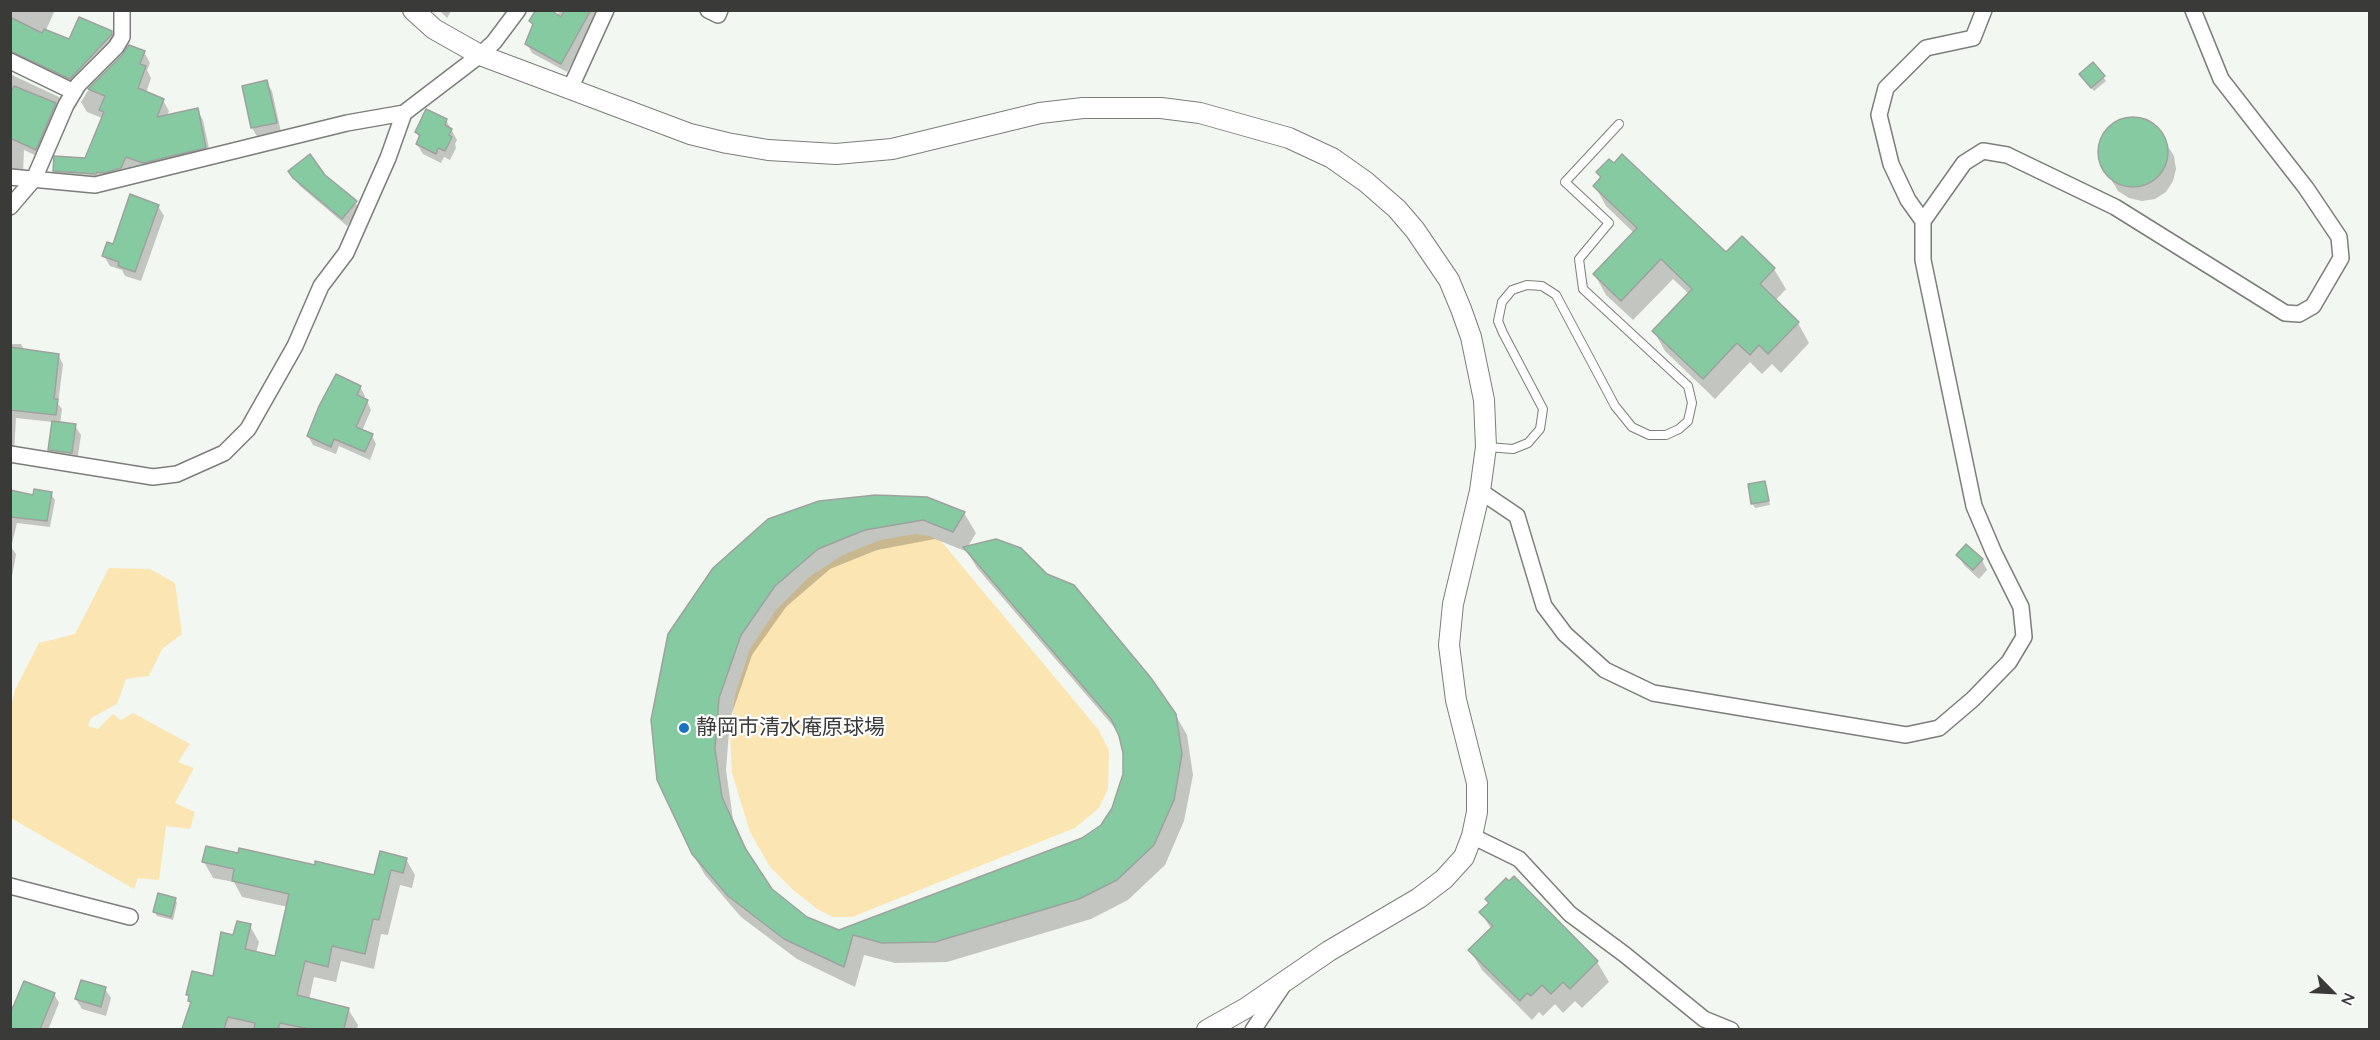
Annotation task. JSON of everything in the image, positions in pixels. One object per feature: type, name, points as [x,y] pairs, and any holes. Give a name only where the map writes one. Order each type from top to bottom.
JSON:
[{"type":"street","points":[[413,10],[434,28],[480,55],[690,134],[727,143],[805,153],[836,154],[892,150],[1040,113],[1111,107],[1161,108],[1200,113],[1289,138],[1332,158],[1366,182],[1397,209],[1434,255],[1449,280],[1471,337],[1484,400],[1486,447],[1480,491],[1453,604],[1449,645],[1456,700],[1477,783],[1477,812],[1472,836],[1464,857],[1444,879],[1419,898],[1329,951],[1246,1008],[1207,1029]]},
{"type":"street","points":[[10,177],[94,185],[347,123],[404,113],[480,55],[494,42],[518,10]]},
{"type":"street","points":[[570,89],[606,10]]},
{"type":"street","points":[[708,10],[718,15],[720,10]]},
{"type":"street","points":[[1923,220],[1908,200],[1892,164],[1879,115],[1886,88],[1926,48],[1973,38],[1984,10]]},
{"type":"street","points":[[1480,491],[1516,516],[1544,606],[1565,634],[1605,670],[1653,693],[1905,735],[1939,728],[1973,699],[2009,662],[2024,637],[2021,607],[1974,507],[1923,260],[1923,220],[1964,163],[1983,151],[2007,154],[2115,207],[2285,313],[2299,314],[2313,306],[2341,258],[2339,237],[2306,188],[2221,80],[2193,10]]},
{"type":"street","points":[[10,207],[34,179],[66,105],[74,92],[92,69],[116,47],[122,37],[125,11]]},
{"type":"street","points":[[10,61],[74,92]]},
{"type":"street","points":[[10,454],[153,477],[177,474],[224,453],[248,429],[296,346],[321,286],[346,253],[388,158],[404,113]]},
{"type":"street","points":[[1472,836],[1520,860],[1570,914],[1624,954],[1704,1019],[1731,1029]]},
{"type":"street","points":[[10,886],[130,917]]},
{"type":"street","points":[[1253,1029],[1287,979]]},
{"type":"lane","points":[[1486,447],[1513,449],[1528,443],[1540,429],[1543,409],[1498,321],[1502,302],[1512,290],[1527,285],[1542,286],[1556,295],[1615,406],[1632,427],[1649,435],[1666,435],[1679,429],[1688,421],[1692,403],[1688,386],[1583,289],[1579,259],[1609,223],[1565,182],[1619,124]]},
{"type":"shaded area","points":[[915,534],[930,536],[941,541],[1098,729],[1109,750],[1108,789],[1099,808],[1075,828],[852,917],[833,917],[817,909],[770,867],[750,832],[732,773],[730,734],[735,695],[750,649],[776,610],[809,577],[843,555],[880,540]]},
{"type":"shaded area","points":[[109,568],[150,569],[175,583],[182,634],[162,649],[149,676],[126,679],[117,704],[91,718],[88,726],[98,729],[113,714],[121,720],[133,713],[190,744],[178,762],[194,768],[175,803],[195,812],[190,829],[166,826],[159,880],[138,878],[134,889],[11,818],[10,712],[15,690],[39,643],[75,634]]},
{"type":"building","points":[[536,10],[551,10],[561,17],[565,10],[591,10],[561,64],[525,44],[533,24],[529,21]]},
{"type":"building","points":[[10,17],[42,33],[44,29],[69,39],[79,17],[112,31],[112,34],[70,79],[10,51]]},
{"type":"building","points":[[129,45],[145,51],[140,64],[146,66],[138,88],[164,99],[157,117],[198,108],[206,148],[143,163],[126,157],[121,168],[104,173],[53,171],[54,156],[85,158],[104,112],[99,110],[105,96],[88,89]]},
{"type":"building","points":[[2093,62],[2105,76],[2091,88],[2079,74]]},
{"type":"building","points":[[267,80],[277,123],[251,128],[242,86]]},
{"type":"building","points":[[14,86],[56,103],[36,150],[10,138],[10,95]]},
{"type":"building","points":[[426,109],[447,119],[445,125],[452,129],[449,135],[452,137],[445,151],[438,148],[436,154],[416,144],[420,135],[415,132]]},
{"type":"building","points":[[2133,117],[2146,120],[2158,127],[2165,139],[2168,152],[2165,165],[2158,177],[2146,184],[2133,187],[2120,184],[2108,177],[2101,165],[2098,152],[2101,139],[2108,127],[2120,120]]},
{"type":"building","points":[[310,154],[325,175],[357,201],[342,219],[293,178],[288,171]]},
{"type":"building","points":[[1622,154],[1726,252],[1742,236],[1775,268],[1760,284],[1799,322],[1768,354],[1759,345],[1750,355],[1737,343],[1703,379],[1652,331],[1692,289],[1661,259],[1621,301],[1593,274],[1637,228],[1593,186],[1601,177],[1596,172],[1609,159],[1614,163]]},
{"type":"building","points":[[130,194],[159,205],[135,272],[118,266],[119,262],[102,256],[107,242],[113,244]]},
{"type":"building","points":[[10,347],[59,354],[54,399],[58,399],[56,415],[10,410]]},
{"type":"building","points":[[336,374],[361,386],[357,395],[368,400],[356,427],[373,434],[365,452],[334,439],[331,447],[307,436],[319,406]]},
{"type":"building","points":[[52,421],[76,424],[72,453],[48,450]]},
{"type":"building","points":[[1765,481],[1769,501],[1751,504],[1748,484]]},
{"type":"building","points":[[34,489],[52,492],[47,521],[10,517],[10,490],[33,495]]},
{"type":"building","name":"静岡市清水庵原球場","points":[[876,495],[927,497],[965,512],[953,532],[923,520],[865,530],[818,549],[775,586],[741,635],[719,698],[715,749],[722,797],[745,848],[772,889],[807,917],[839,930],[1082,838],[1101,825],[1112,808],[1123,774],[1123,753],[1119,736],[1111,719],[963,547],[996,539],[1021,548],[1047,574],[1074,585],[1151,678],[1176,714],[1182,754],[1174,800],[1154,845],[1117,880],[1079,899],[935,942],[882,943],[853,935],[844,967],[784,939],[728,896],[692,854],[657,780],[651,720],[668,634],[713,568],[768,519],[819,501]]},
{"type":"building","points":[[1966,544],[1983,559],[1973,570],[1956,555]]},
{"type":"building","points":[[206,846],[238,853],[239,848],[315,865],[315,861],[374,875],[380,851],[407,858],[403,873],[391,870],[379,920],[373,919],[365,954],[332,946],[328,967],[305,961],[297,995],[349,1008],[344,1029],[309,1029],[280,1023],[278,1029],[254,1029],[255,1023],[228,1017],[224,1029],[182,1029],[191,1002],[188,1001],[189,995],[186,995],[192,971],[213,976],[221,932],[233,935],[237,921],[251,924],[245,949],[275,956],[289,894],[232,881],[234,869],[202,862]]},
{"type":"building","points":[[1514,876],[1598,961],[1570,989],[1563,982],[1551,994],[1542,985],[1531,996],[1527,993],[1520,1001],[1468,950],[1493,926],[1479,912],[1489,903],[1485,899],[1506,878],[1509,881]]},
{"type":"building","points":[[158,893],[176,898],[171,917],[153,912]]},
{"type":"building","points":[[81,980],[106,987],[101,1007],[75,999]]},
{"type":"building","points":[[24,981],[55,993],[40,1029],[10,1029],[10,1014]]},
{"type":"place","name":"静岡市清水庵原球場","points":[[684,728]]}]
